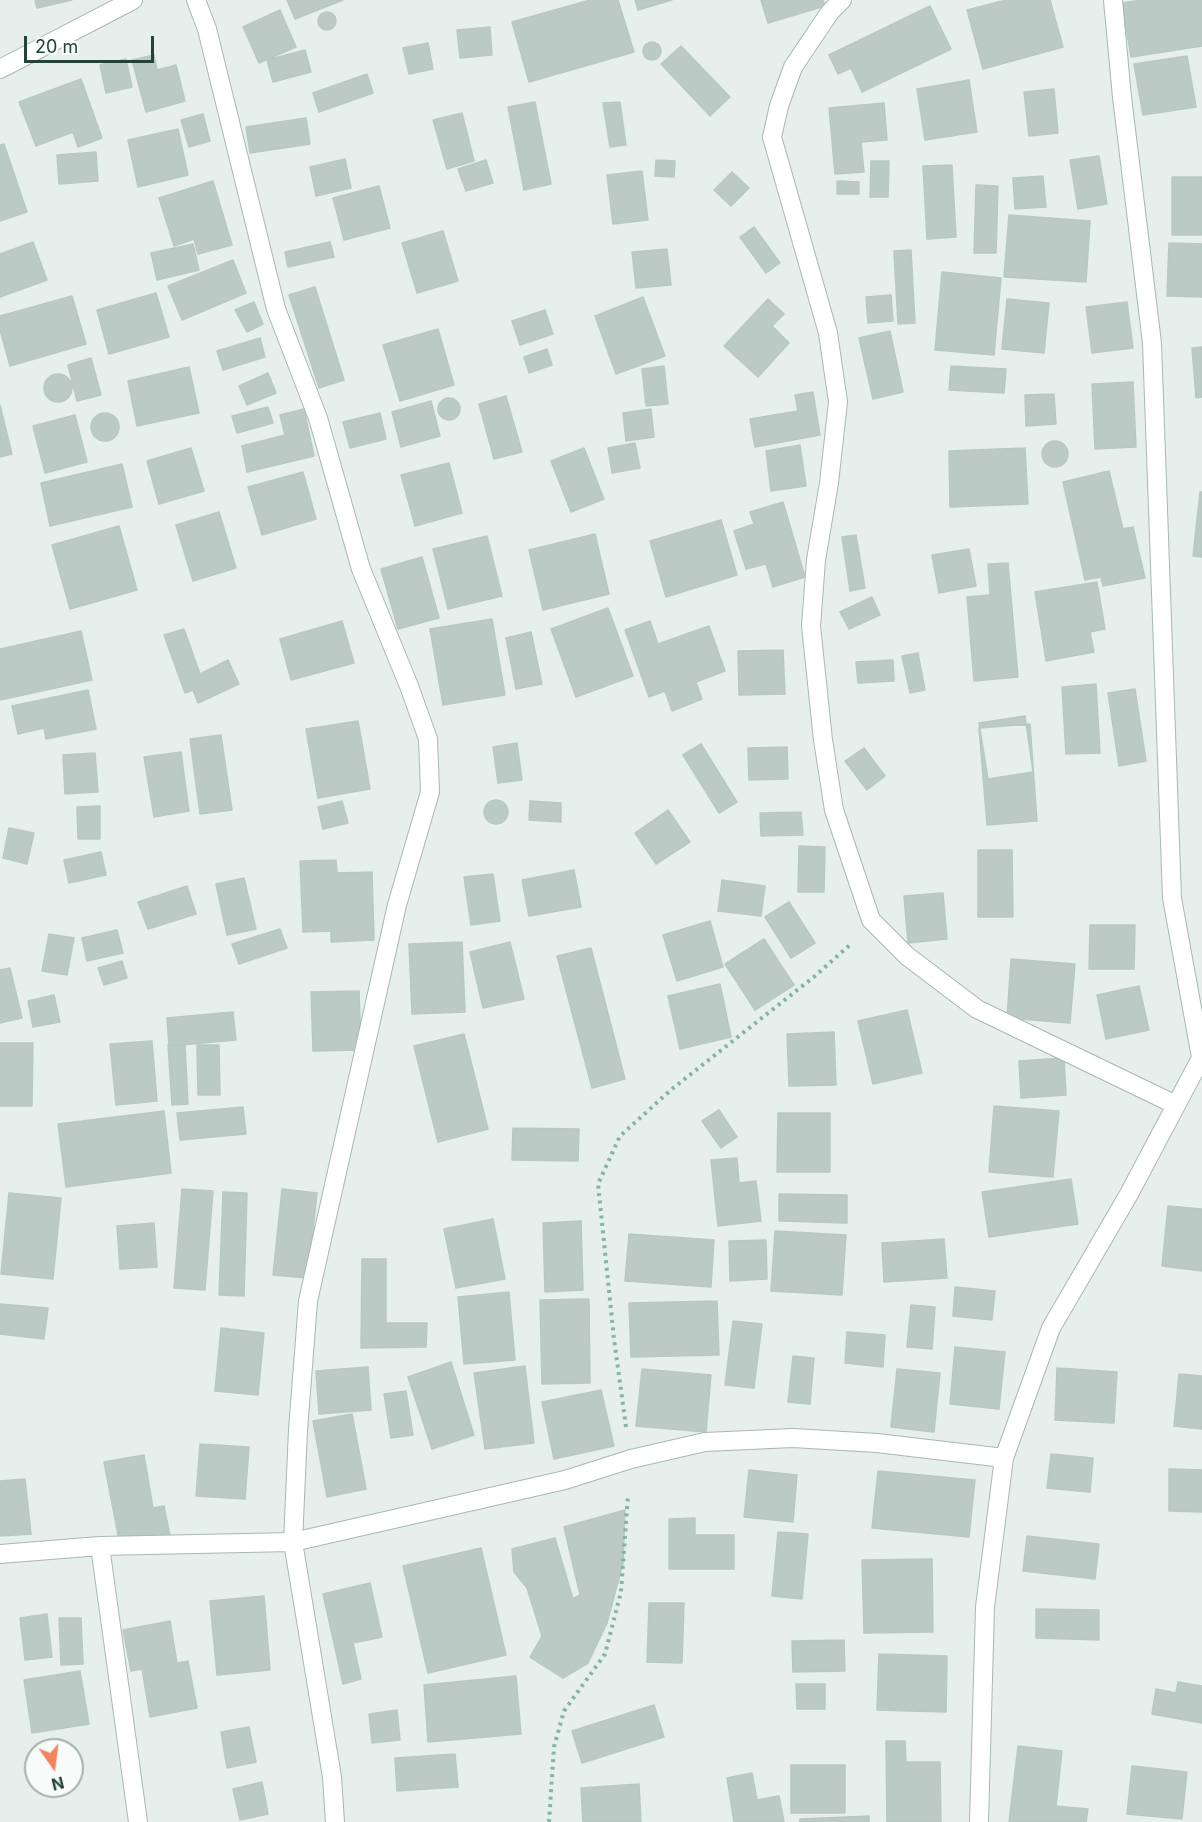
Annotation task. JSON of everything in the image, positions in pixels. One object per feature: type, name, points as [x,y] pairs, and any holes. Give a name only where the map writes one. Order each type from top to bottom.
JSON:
[{"type":"street","points":[[0,69],[133,0]]},
{"type":"street","points":[[196,0],[207,29],[276,309],[318,418],[362,569],[428,739],[430,792],[398,905],[308,1301],[298,1430],[293,1542],[332,1777],[335,1822]]},
{"type":"street","points":[[842,0],[830,12],[793,67],[779,106],[772,138],[828,333],[838,402],[829,483],[816,560],[812,626],[823,740],[834,810],[871,920],[907,956],[977,1009],[1176,1105]]},
{"type":"street","points":[[979,1822],[985,1607],[1004,1458],[1051,1328],[1129,1194],[1201,1061],[1172,897],[1152,343],[1122,97],[1113,0]]},
{"type":"street","points":[[0,1554],[100,1546],[293,1542],[543,1485],[705,1442],[793,1438],[877,1443],[1004,1458]]},
{"type":"street","points":[[100,1546],[138,1822]]},
{"type":"path","points":[[549,1822],[554,1747],[564,1711],[604,1654],[621,1592],[631,1460],[614,1339],[598,1184],[620,1136],[672,1089],[846,950],[871,920]]},
{"type":"building","points":[[35,0],[72,0],[37,8]]},
{"type":"building","points":[[287,0],[343,0],[295,19]]},
{"type":"building","points":[[590,0],[618,0],[634,52],[529,82],[512,22]]},
{"type":"building","points":[[635,0],[672,0],[638,10]]},
{"type":"building","points":[[761,0],[823,0],[825,6],[768,23]]},
{"type":"building","points":[[1006,0],[1050,0],[1063,47],[983,69],[967,10]]},
{"type":"building","points":[[1142,0],[1202,0],[1202,46],[1131,57],[1122,3]]},
{"type":"building","points":[[930,6],[951,49],[862,92],[851,68],[838,74],[829,55]]},
{"type":"building","points":[[280,10],[296,47],[259,63],[243,27]]},
{"type":"building","points":[[323,12],[331,12],[336,17],[334,28],[323,30],[318,25],[318,17]]},
{"type":"building","points":[[490,27],[492,55],[460,58],[457,30]]},
{"type":"building","points":[[652,42],[658,45],[661,51],[658,57],[652,60],[646,57],[643,51],[646,45]]},
{"type":"building","points":[[428,43],[433,69],[409,74],[403,48]]},
{"type":"building","points":[[681,46],[730,97],[710,116],[661,64]]},
{"type":"building","points":[[305,50],[311,72],[273,82],[267,60]]},
{"type":"building","points":[[154,55],[157,70],[176,65],[185,101],[146,112],[132,60]]},
{"type":"building","points":[[1187,56],[1196,107],[1143,115],[1134,64]]},
{"type":"building","points":[[126,59],[132,87],[106,93],[100,65]]},
{"type":"building","points":[[367,74],[373,93],[319,112],[313,93]]},
{"type":"building","points":[[81,79],[102,138],[78,147],[73,132],[36,146],[19,102]]},
{"type":"building","points":[[969,80],[977,132],[925,140],[917,89]]},
{"type":"building","points":[[1054,89],[1058,133],[1029,136],[1024,92]]},
{"type":"building","points":[[535,102],[551,184],[524,190],[508,107]]},
{"type":"building","points":[[620,102],[626,145],[610,147],[603,103]]},
{"type":"building","points":[[884,103],[887,140],[861,142],[864,172],[835,174],[829,108]]},
{"type":"building","points":[[462,113],[474,161],[447,169],[433,120]]},
{"type":"building","points":[[203,114],[210,141],[189,147],[181,120]]},
{"type":"building","points":[[306,118],[310,144],[250,153],[246,127]]},
{"type":"building","points":[[178,129],[188,175],[138,187],[128,140]]},
{"type":"building","points":[[4,144],[27,212],[0,221],[0,145]]},
{"type":"building","points":[[96,152],[98,181],[59,184],[57,155]]},
{"type":"building","points":[[1099,156],[1107,204],[1078,209],[1070,160]]},
{"type":"building","points":[[345,159],[351,188],[316,196],[310,167]]},
{"type":"building","points":[[486,160],[493,183],[466,191],[458,169]]},
{"type":"building","points":[[656,160],[675,161],[674,177],[655,176]]},
{"type":"building","points":[[871,161],[889,161],[888,197],[870,197]]},
{"type":"building","points":[[952,165],[956,237],[927,239],[923,166]]},
{"type":"building","points":[[642,171],[648,220],[613,224],[607,175]]},
{"type":"building","points":[[732,172],[749,188],[731,206],[714,190]]},
{"type":"building","points":[[1043,176],[1046,207],[1015,209],[1013,178]]},
{"type":"building","points":[[1172,177],[1202,177],[1202,235],[1172,235]]},
{"type":"building","points":[[213,181],[232,245],[198,254],[194,239],[174,246],[159,198]]},
{"type":"building","points":[[837,181],[859,182],[859,194],[837,194]]},
{"type":"building","points":[[976,185],[998,186],[996,253],[974,253]]},
{"type":"building","points":[[379,186],[390,228],[344,240],[333,198]]},
{"type":"building","points":[[1009,215],[1090,221],[1086,282],[1004,277]]},
{"type":"building","points":[[754,227],[780,263],[766,273],[740,237]]},
{"type":"building","points":[[443,231],[458,281],[417,293],[402,243]]},
{"type":"building","points":[[33,242],[47,280],[0,297],[0,254]]},
{"type":"building","points":[[330,242],[334,257],[288,267],[285,252]]},
{"type":"building","points":[[1169,243],[1202,244],[1202,297],[1167,296]]},
{"type":"building","points":[[193,244],[199,270],[157,280],[151,253]]},
{"type":"building","points":[[667,249],[671,285],[636,288],[632,252]]},
{"type":"building","points":[[911,250],[915,323],[898,324],[894,251]]},
{"type":"building","points":[[233,260],[246,293],[182,320],[168,286]]},
{"type":"building","points":[[942,272],[1001,278],[994,355],[935,350]]},
{"type":"building","points":[[315,287],[344,380],[319,388],[289,295]]},
{"type":"building","points":[[156,293],[169,337],[109,354],[97,310]]},
{"type":"building","points":[[891,295],[893,321],[868,323],[866,297]]},
{"type":"building","points":[[72,296],[86,344],[10,366],[0,330],[0,316]]},
{"type":"building","points":[[643,297],[665,356],[616,374],[595,316]]},
{"type":"building","points":[[768,299],[784,314],[772,326],[789,343],[758,377],[724,346]]},
{"type":"building","points":[[1007,299],[1049,303],[1044,353],[1002,349]]},
{"type":"building","points":[[254,302],[263,324],[247,332],[235,310]]},
{"type":"building","points":[[1127,302],[1133,348],[1092,353],[1086,307]]},
{"type":"building","points":[[545,310],[553,334],[520,345],[512,321]]},
{"type":"building","points":[[438,329],[454,385],[400,401],[383,345]]},
{"type":"building","points":[[890,331],[903,392],[873,399],[859,338]]},
{"type":"building","points":[[260,338],[265,357],[223,370],[217,351]]},
{"type":"building","points":[[1202,347],[1202,397],[1196,398],[1192,348]]},
{"type":"building","points":[[547,349],[552,365],[529,373],[524,357]]},
{"type":"building","points":[[91,358],[101,395],[77,401],[68,365]]},
{"type":"building","points":[[664,366],[668,404],[646,406],[642,369]]},
{"type":"building","points":[[951,366],[1006,369],[1004,393],[949,390]]},
{"type":"building","points":[[189,367],[199,413],[137,426],[128,381]]},
{"type":"building","points":[[268,373],[276,393],[247,405],[239,386]]},
{"type":"building","points":[[58,374],[68,378],[72,388],[68,398],[58,402],[48,398],[44,388],[48,378]]},
{"type":"building","points":[[1133,382],[1136,447],[1095,449],[1092,384]]},
{"type":"building","points":[[813,392],[820,435],[755,447],[750,419],[798,411],[795,395]]},
{"type":"building","points":[[1054,394],[1056,424],[1026,426],[1025,395]]},
{"type":"building","points":[[506,396],[522,452],[494,459],[479,404]]},
{"type":"building","points":[[445,398],[453,398],[460,405],[460,413],[453,420],[445,420],[438,413],[438,405]]},
{"type":"building","points":[[431,401],[440,436],[401,447],[392,412]]},
{"type":"building","points":[[0,405],[12,454],[0,457]]},
{"type":"building","points":[[268,407],[273,423],[237,433],[232,416]]},
{"type":"building","points":[[304,409],[314,456],[247,472],[242,446],[285,435],[280,415]]},
{"type":"building","points":[[651,409],[654,437],[626,441],[623,413]]},
{"type":"building","points":[[105,413],[115,417],[119,427],[115,437],[105,441],[95,437],[91,427],[95,417]]},
{"type":"building","points":[[380,413],[386,439],[350,448],[343,422]]},
{"type":"building","points":[[75,415],[87,462],[45,473],[33,426]]},
{"type":"building","points":[[1055,441],[1064,445],[1068,454],[1064,463],[1055,467],[1046,463],[1042,454],[1046,445]]},
{"type":"building","points":[[635,443],[640,468],[612,473],[608,448]]},
{"type":"building","points":[[800,445],[806,486],[771,491],[766,451]]},
{"type":"building","points":[[191,448],[204,491],[159,504],[147,461]]},
{"type":"building","points":[[584,448],[604,499],[571,512],[551,461]]},
{"type":"building","points":[[1025,448],[1028,504],[950,507],[949,451]]},
{"type":"building","points":[[449,463],[462,513],[415,526],[401,475]]},
{"type":"building","points":[[122,464],[132,507],[50,526],[41,483]]},
{"type":"building","points":[[1109,471],[1123,529],[1133,527],[1145,578],[1103,586],[1101,577],[1085,580],[1063,482]]},
{"type":"building","points":[[303,472],[316,519],[262,535],[248,487]]},
{"type":"building","points":[[1200,492],[1202,492],[1202,557],[1193,556]]},
{"type":"building","points":[[783,502],[805,577],[773,587],[766,564],[746,569],[734,531],[754,524],[750,512]]},
{"type":"building","points":[[219,512],[236,568],[193,581],[176,525]]},
{"type":"building","points":[[721,520],[737,575],[666,597],[650,541]]},
{"type":"building","points":[[119,526],[137,590],[70,609],[52,545]]},
{"type":"building","points":[[595,534],[609,594],[543,610],[529,550]]},
{"type":"building","points":[[856,535],[865,588],[850,591],[842,537]]},
{"type":"building","points":[[487,536],[502,596],[448,609],[433,549]]},
{"type":"building","points":[[969,549],[976,586],[939,593],[932,555]]},
{"type":"building","points":[[422,557],[439,618],[398,629],[381,569]]},
{"type":"building","points":[[1008,563],[1018,677],[974,681],[967,597],[990,595],[988,564]]},
{"type":"building","points":[[1097,582],[1105,629],[1090,632],[1094,652],[1046,661],[1035,592]]},
{"type":"building","points":[[872,597],[880,615],[849,629],[840,612]]},
{"type":"building","points":[[608,608],[633,676],[576,697],[551,629]]},
{"type":"building","points":[[492,619],[505,695],[443,705],[430,629]]},
{"type":"building","points":[[342,621],[354,663],[291,680],[280,639]]},
{"type":"building","points":[[650,621],[658,644],[709,626],[725,671],[696,682],[702,699],[672,711],[665,691],[649,697],[625,630]]},
{"type":"building","points":[[184,629],[200,674],[228,660],[239,684],[198,703],[193,690],[185,693],[164,635]]},
{"type":"building","points":[[81,631],[92,680],[0,700],[0,649]]},
{"type":"building","points":[[531,632],[542,684],[516,689],[506,638]]},
{"type":"building","points":[[783,650],[785,694],[739,695],[738,651]]},
{"type":"building","points":[[918,653],[925,690],[910,693],[902,656]]},
{"type":"building","points":[[893,660],[894,681],[858,683],[856,662]]},
{"type":"building","points":[[1096,684],[1100,753],[1066,754],[1062,687]]},
{"type":"building","points":[[1135,689],[1146,761],[1119,766],[1108,693]]},
{"type":"building","points":[[88,690],[96,729],[46,739],[44,728],[18,734],[12,706]]},
{"type":"building","points":[[1025,716],[1033,772],[988,779],[979,723]]},
{"type":"building","points":[[358,721],[370,789],[318,798],[306,729]]},
{"type":"building","points":[[1030,724],[1037,821],[987,825],[979,728]]},
{"type":"building","points":[[221,735],[232,810],[200,814],[190,739]]},
{"type":"building","points":[[517,743],[522,780],[498,783],[493,747]]},
{"type":"building","points":[[701,744],[737,802],[719,813],[683,755]]},
{"type":"building","points":[[787,747],[788,779],[749,780],[748,748]]},
{"type":"building","points":[[864,748],[885,776],[867,790],[845,761]]},
{"type":"building","points":[[181,752],[189,811],[154,817],[144,757]]},
{"type":"building","points":[[95,753],[98,792],[65,794],[63,755]]},
{"type":"building","points":[[496,800],[501,801],[507,807],[507,817],[501,823],[496,824],[491,823],[485,817],[484,812],[485,807],[491,801]]},
{"type":"building","points":[[342,801],[348,823],[323,829],[318,807]]},
{"type":"building","points":[[530,801],[561,803],[561,822],[529,820]]},
{"type":"building","points":[[100,806],[100,839],[78,839],[77,807]]},
{"type":"building","points":[[668,810],[690,842],[656,864],[635,833]]},
{"type":"building","points":[[801,812],[803,835],[761,836],[760,813]]},
{"type":"building","points":[[9,828],[34,833],[27,864],[3,858]]},
{"type":"building","points":[[799,846],[825,847],[824,892],[798,892]]},
{"type":"building","points":[[978,850],[1012,850],[1013,917],[978,917]]},
{"type":"building","points":[[101,852],[106,875],[69,883],[64,860]]},
{"type":"building","points":[[336,860],[337,873],[372,872],[374,940],[331,942],[331,931],[303,932],[300,861]]},
{"type":"building","points":[[574,870],[581,907],[529,916],[522,880]]},
{"type":"building","points":[[493,874],[500,921],[471,925],[464,877]]},
{"type":"building","points":[[244,878],[256,929],[227,935],[216,884]]},
{"type":"building","points":[[722,880],[765,886],[761,916],[718,911]]},
{"type":"building","points":[[187,886],[196,914],[148,929],[138,902]]},
{"type":"building","points":[[943,893],[947,939],[908,943],[904,896]]},
{"type":"building","points":[[789,902],[815,943],[791,958],[765,917]]},
{"type":"building","points":[[710,921],[723,967],[677,981],[663,935]]},
{"type":"building","points":[[1090,925],[1135,925],[1134,969],[1089,969]]},
{"type":"building","points":[[280,929],[287,948],[239,964],[232,944]]},
{"type":"building","points":[[117,930],[123,953],[87,961],[82,938]]},
{"type":"building","points":[[49,934],[74,938],[67,975],[42,971]]},
{"type":"building","points":[[764,939],[794,985],[755,1010],[725,964]]},
{"type":"building","points":[[462,942],[465,1012],[412,1014],[409,944]]},
{"type":"building","points":[[510,942],[524,999],[483,1008],[470,952]]},
{"type":"building","points":[[591,948],[625,1079],[592,1088],[557,956]]},
{"type":"building","points":[[1011,959],[1075,964],[1070,1023],[1007,1018]]},
{"type":"building","points":[[122,961],[127,978],[104,985],[98,968]]},
{"type":"building","points":[[10,968],[22,1018],[0,1023],[0,970]]},
{"type":"building","points":[[720,984],[731,1037],[680,1049],[668,996]]},
{"type":"building","points":[[1139,986],[1149,1030],[1106,1039],[1097,995]]},
{"type":"building","points":[[359,991],[361,1050],[313,1051],[311,992]]},
{"type":"building","points":[[54,995],[60,1022],[33,1027],[28,1001]]},
{"type":"building","points":[[907,1010],[922,1073],[873,1084],[858,1021]]},
{"type":"building","points":[[233,1012],[236,1040],[169,1046],[167,1018]]},
{"type":"building","points":[[834,1032],[836,1085],[789,1086],[787,1034]]},
{"type":"building","points":[[464,1034],[488,1129],[438,1142],[414,1046]]},
{"type":"building","points":[[152,1041],[157,1101],[116,1105],[110,1044]]},
{"type":"building","points":[[0,1043],[33,1043],[32,1106],[0,1106]]},
{"type":"building","points":[[168,1045],[185,1045],[188,1104],[172,1105]]},
{"type":"building","points":[[197,1045],[219,1045],[220,1095],[198,1095]]},
{"type":"building","points":[[1064,1058],[1066,1095],[1021,1098],[1019,1061]]},
{"type":"building","points":[[994,1106],[1059,1111],[1053,1177],[989,1172]]},
{"type":"building","points":[[243,1107],[246,1134],[180,1140],[177,1113]]},
{"type":"building","points":[[719,1110],[737,1137],[721,1148],[702,1121]]},
{"type":"building","points":[[164,1111],[171,1173],[66,1187],[58,1124]]},
{"type":"building","points":[[778,1113],[830,1113],[830,1172],[777,1172]]},
{"type":"building","points":[[513,1128],[579,1129],[578,1161],[512,1160]]},
{"type":"building","points":[[737,1158],[739,1183],[756,1181],[761,1221],[718,1226],[711,1160]]},
{"type":"building","points":[[1071,1179],[1078,1224],[989,1237],[982,1192]]},
{"type":"building","points":[[182,1189],[213,1191],[205,1290],[174,1288]]},
{"type":"building","points":[[282,1189],[317,1193],[308,1278],[273,1275]]},
{"type":"building","points":[[223,1192],[247,1193],[244,1296],[219,1295]]},
{"type":"building","points":[[9,1193],[61,1198],[53,1279],[1,1274]]},
{"type":"building","points":[[779,1194],[847,1195],[847,1223],[779,1221]]},
{"type":"building","points":[[1168,1206],[1202,1209],[1202,1271],[1162,1266]]},
{"type":"building","points":[[493,1219],[505,1279],[456,1288],[444,1229]]},
{"type":"building","points":[[581,1221],[583,1290],[545,1292],[543,1223]]},
{"type":"building","points":[[154,1223],[157,1267],[120,1269],[117,1226]]},
{"type":"building","points":[[775,1231],[846,1235],[842,1295],[771,1291]]},
{"type":"building","points":[[629,1234],[714,1240],[711,1287],[625,1281]]},
{"type":"building","points":[[944,1239],[947,1278],[884,1282],[882,1243]]},
{"type":"building","points":[[766,1240],[767,1279],[730,1281],[729,1241]]},
{"type":"building","points":[[362,1259],[386,1259],[386,1323],[427,1323],[426,1347],[361,1348]]},
{"type":"building","points":[[955,1287],[995,1291],[992,1320],[953,1316]]},
{"type":"building","points":[[509,1292],[515,1360],[464,1364],[458,1297]]},
{"type":"building","points":[[589,1299],[590,1383],[542,1384],[540,1300]]},
{"type":"building","points":[[717,1301],[719,1355],[631,1357],[629,1303]]},
{"type":"building","points":[[0,1304],[48,1308],[44,1339],[0,1334]]},
{"type":"building","points":[[911,1305],[935,1307],[932,1349],[907,1347]]},
{"type":"building","points":[[733,1321],[762,1324],[754,1388],[725,1385]]},
{"type":"building","points":[[221,1328],[264,1333],[258,1395],[215,1391]]},
{"type":"building","points":[[847,1332],[885,1335],[883,1367],[845,1363]]},
{"type":"building","points":[[955,1347],[1005,1352],[999,1409],[950,1404]]},
{"type":"building","points":[[793,1356],[814,1358],[810,1404],[788,1402]]},
{"type":"building","points":[[451,1362],[474,1435],[432,1449],[408,1377]]},
{"type":"building","points":[[525,1366],[534,1443],[485,1449],[474,1373]]},
{"type":"building","points":[[368,1367],[371,1410],[319,1414],[316,1371]]},
{"type":"building","points":[[1057,1368],[1117,1372],[1114,1423],[1055,1420]]},
{"type":"building","points":[[642,1369],[711,1375],[706,1432],[636,1426]]},
{"type":"building","points":[[897,1369],[940,1373],[934,1432],[891,1427]]},
{"type":"building","points":[[1179,1374],[1202,1376],[1202,1429],[1174,1426]]},
{"type":"building","points":[[601,1390],[614,1446],[554,1459],[542,1402]]},
{"type":"building","points":[[406,1391],[413,1435],[391,1438],[384,1394]]},
{"type":"building","points":[[352,1414],[366,1489],[327,1497],[313,1421]]},
{"type":"building","points":[[200,1444],[249,1447],[245,1499],[196,1496]]},
{"type":"building","points":[[1051,1454],[1093,1458],[1090,1492],[1047,1488]]},
{"type":"building","points":[[144,1455],[153,1508],[164,1506],[170,1536],[120,1545],[104,1462]]},
{"type":"building","points":[[1169,1469],[1202,1470],[1202,1512],[1169,1511]]},
{"type":"building","points":[[749,1470],[797,1475],[793,1522],[744,1517]]},
{"type":"building","points":[[878,1471],[975,1480],[969,1537],[872,1528]]},
{"type":"building","points":[[25,1479],[31,1534],[0,1536],[0,1481]]},
{"type":"building","points":[[625,1510],[623,1563],[607,1623],[588,1663],[563,1678],[530,1657],[542,1636],[527,1588],[514,1572],[512,1549],[555,1538],[573,1599],[580,1595],[564,1527]]},
{"type":"building","points":[[695,1518],[695,1535],[734,1535],[734,1569],[669,1569],[669,1519]]},
{"type":"building","points":[[778,1532],[808,1534],[802,1599],[772,1596]]},
{"type":"building","points":[[1027,1536],[1099,1544],[1095,1579],[1023,1571]]},
{"type":"building","points":[[481,1548],[506,1655],[428,1673],[403,1566]]},
{"type":"building","points":[[932,1559],[933,1632],[864,1633],[862,1560]]},
{"type":"building","points":[[370,1583],[382,1637],[353,1643],[361,1679],[343,1684],[323,1594]]},
{"type":"building","points":[[264,1596],[270,1670],[217,1675],[210,1601]]},
{"type":"building","points":[[649,1603],[684,1603],[682,1663],[647,1662]]},
{"type":"building","points":[[1036,1609],[1099,1610],[1099,1640],[1036,1638]]},
{"type":"building","points":[[47,1614],[52,1657],[25,1660],[20,1618]]},
{"type":"building","points":[[59,1618],[81,1618],[83,1664],[61,1665]]},
{"type":"building","points":[[170,1621],[177,1663],[188,1661],[197,1708],[150,1717],[142,1669],[131,1671],[123,1630]]},
{"type":"building","points":[[844,1640],[845,1671],[793,1672],[792,1641]]},
{"type":"building","points":[[879,1654],[947,1656],[946,1712],[877,1710]]},
{"type":"building","points":[[80,1671],[89,1724],[32,1733],[24,1680]]},
{"type":"building","points":[[516,1676],[521,1734],[428,1742],[424,1685]]},
{"type":"building","points":[[1178,1682],[1202,1686],[1202,1723],[1152,1714],[1156,1689],[1176,1693]]},
{"type":"building","points":[[796,1684],[825,1684],[825,1709],[797,1709]]},
{"type":"building","points":[[654,1705],[664,1737],[582,1763],[572,1731]]},
{"type":"building","points":[[397,1710],[400,1740],[372,1743],[369,1714]]},
{"type":"building","points":[[249,1727],[256,1762],[227,1768],[221,1732]]},
{"type":"building","points":[[886,1741],[905,1741],[906,1762],[940,1762],[941,1822],[887,1822]]},
{"type":"building","points":[[1018,1746],[1062,1751],[1056,1806],[1088,1809],[1086,1822],[1009,1822]]},
{"type":"building","points":[[455,1754],[458,1787],[397,1791],[395,1758]]},
{"type":"building","points":[[791,1765],[845,1765],[845,1813],[791,1813]]},
{"type":"building","points":[[1132,1766],[1187,1772],[1182,1819],[1127,1814]]},
{"type":"building","points":[[752,1773],[757,1800],[779,1796],[784,1822],[734,1822],[727,1778]]},
{"type":"building","points":[[262,1782],[268,1814],[240,1820],[233,1789]]},
{"type":"building","points":[[639,1784],[641,1822],[583,1822],[581,1788]]},
{"type":"building","points":[[869,1816],[869,1822],[800,1822],[800,1819]]}]
